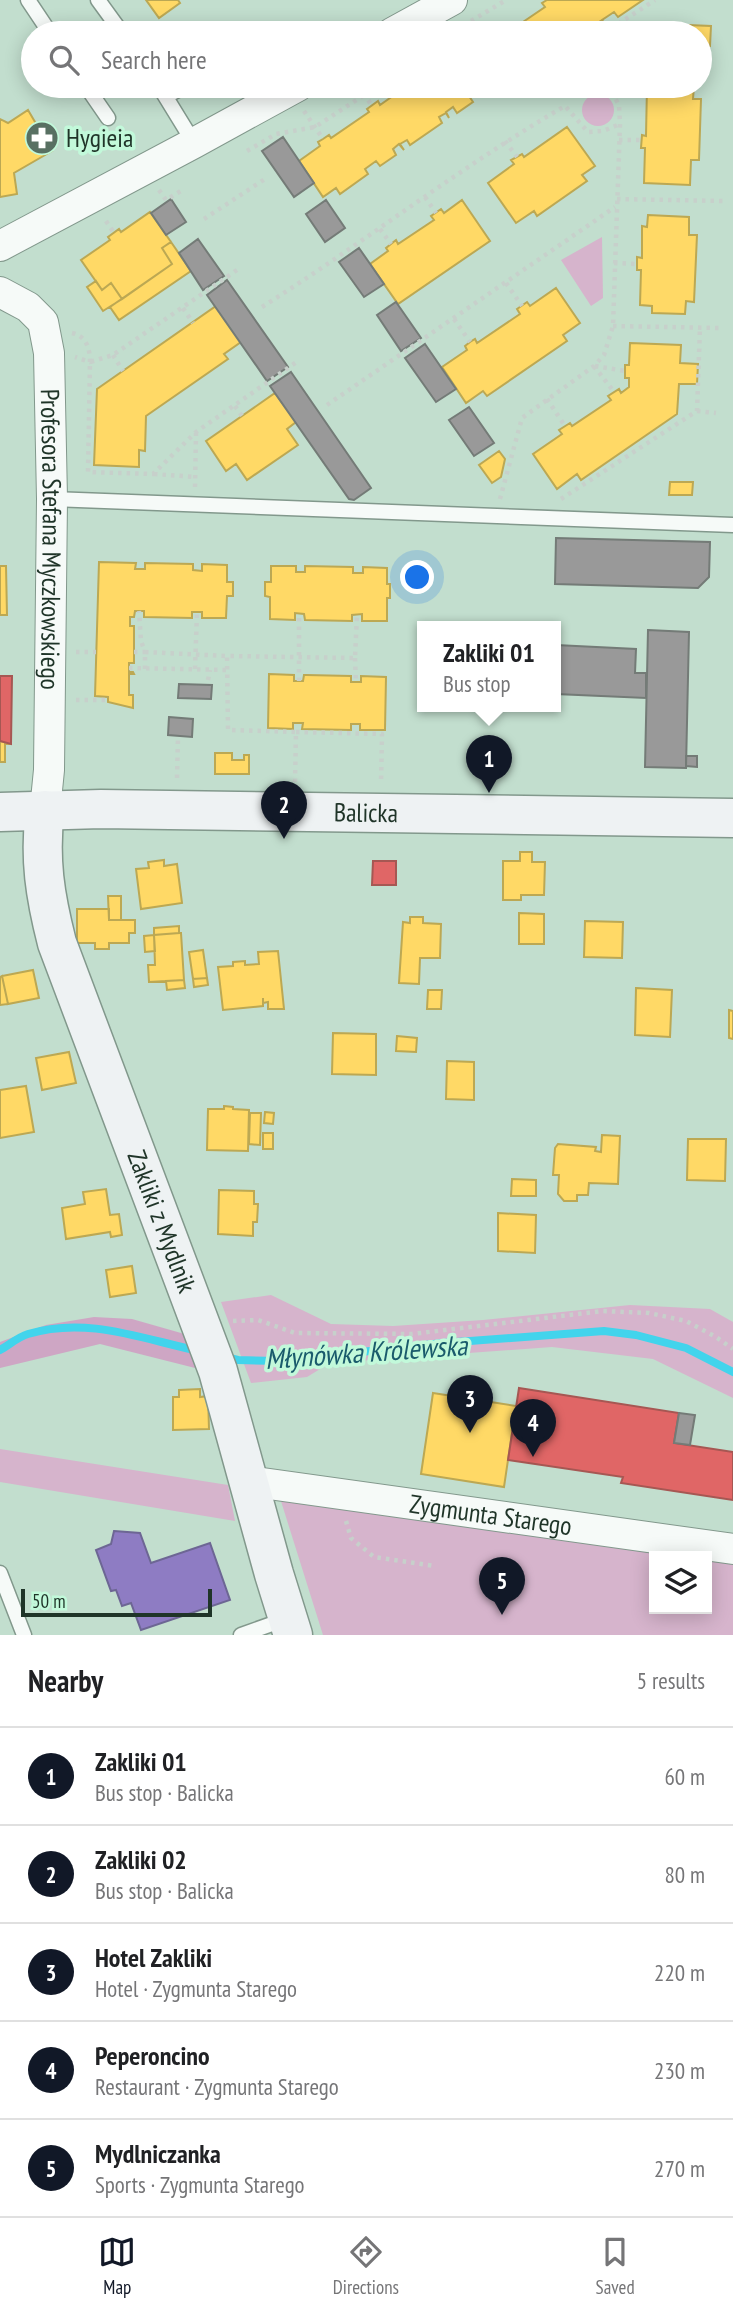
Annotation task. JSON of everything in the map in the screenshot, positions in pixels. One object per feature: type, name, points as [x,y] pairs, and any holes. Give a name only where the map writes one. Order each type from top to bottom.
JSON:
[{"type":"street","points":[[432,21],[456,14]]},
{"type":"street","points":[[0,246],[194,144],[293,98]]},
{"type":"street","name":"Profesora Stefana Myczkowskiego","points":[[0,292],[27,307],[44,322],[49,353],[52,499],[49,770],[46,810]]},
{"type":"street","name":"Balicka","points":[[0,812],[101,809],[733,818]]},
{"type":"street","name":"Zakliki z Mydlnik","points":[[46,810],[41,847],[43,879],[57,943],[209,1348],[290,1627]]},
{"type":"street","name":"Zygmunta Starego","points":[[247,1481],[733,1549]]},
{"type":"lane","points":[[28,0],[42,21]]},
{"type":"lane","points":[[98,0],[113,21]]},
{"type":"lane","points":[[94,98],[108,118]]},
{"type":"lane","points":[[167,98],[194,144]]},
{"type":"lane","points":[[52,499],[733,525]]},
{"type":"lane","points":[[0,1573],[24,1635]]},
{"type":"lane","points":[[241,1635],[290,1627]]},
{"type":"path","points":[[456,14],[506,0]]},
{"type":"path","points":[[623,21],[655,0]]},
{"type":"path","points":[[300,98],[323,139]]},
{"type":"path","points":[[247,151],[276,134],[315,127],[360,98]]},
{"type":"path","points":[[367,98],[372,106]]},
{"type":"path","points":[[495,516],[522,418],[594,366],[604,355],[613,326],[620,140],[619,105],[615,98]]},
{"type":"path","points":[[262,307],[324,269],[505,141],[565,106],[588,132],[603,131],[620,124]]},
{"type":"path","points":[[620,140],[642,140]]},
{"type":"path","points":[[505,141],[517,157]]},
{"type":"path","points":[[204,219],[265,179]]},
{"type":"path","points":[[166,200],[184,189]]},
{"type":"path","points":[[425,197],[436,213]]},
{"type":"path","points":[[617,199],[724,201]]},
{"type":"path","points":[[327,405],[616,206]]},
{"type":"path","points":[[380,229],[391,244]]},
{"type":"path","points":[[614,263],[637,264]]},
{"type":"path","points":[[90,362],[113,355],[237,270]]},
{"type":"path","points":[[506,283],[522,306]]},
{"type":"path","points":[[183,308],[193,323]]},
{"type":"path","points":[[454,319],[470,342]]},
{"type":"path","points":[[613,326],[719,328]]},
{"type":"path","points":[[697,411],[700,327]]},
{"type":"path","points":[[66,332],[83,338],[88,346],[88,472],[195,477],[196,432]]},
{"type":"path","points":[[113,355],[122,371]]},
{"type":"path","points":[[153,474],[196,432],[298,361]]},
{"type":"path","points":[[594,366],[625,371]]},
{"type":"path","points":[[594,366],[614,392]]},
{"type":"path","points":[[547,399],[565,426]]},
{"type":"path","points":[[235,406],[242,416]]},
{"type":"path","points":[[559,500],[697,411],[716,413]]},
{"type":"path","points":[[139,611],[145,669]]},
{"type":"path","points":[[195,670],[197,612]]},
{"type":"path","points":[[299,614],[299,681]]},
{"type":"path","points":[[356,615],[356,682]]},
{"type":"path","points":[[134,652],[355,658]]},
{"type":"path","points":[[227,656],[228,730],[382,734],[381,796]]},
{"type":"path","points":[[129,668],[228,670]]},
{"type":"path","points":[[208,680],[211,670]]},
{"type":"path","points":[[65,700],[108,700]]},
{"type":"path","points":[[295,781],[296,732]]},
{"type":"path","points":[[177,780],[178,736]]},
{"type":"path","points":[[209,1348],[258,1320],[295,1333],[412,1334],[603,1311],[649,1313],[686,1321],[733,1349]]},
{"type":"path","points":[[338,1493],[351,1538],[374,1557],[435,1566]]},
{"type":"shaded area","points":[[588,98],[608,98],[613,104],[613,116],[604,125],[592,125],[583,116],[583,104]]},
{"type":"shaded area","points":[[602,237],[603,298],[591,306],[561,260]]},
{"type":"shaded area","points":[[271,1295],[331,1324],[393,1326],[630,1305],[710,1309],[733,1322],[733,1398],[653,1359],[552,1347],[330,1363],[307,1377],[251,1383],[221,1302]]},
{"type":"shaded area","points":[[94,1317],[132,1319],[188,1335],[203,1370],[100,1344],[0,1368],[0,1342],[46,1325]]},
{"type":"shaded area","points":[[0,1449],[228,1485],[235,1521],[0,1482]]},
{"type":"shaded area","points":[[280,1498],[649,1552],[649,1614],[712,1614],[712,1561],[733,1564],[733,1635],[323,1635]]},
{"type":"building: Homes","points":[[146,0],[178,0],[180,3],[159,18]]},
{"type":"building: Homes","points":[[547,0],[643,0],[618,17],[614,12],[600,21],[524,21],[545,7],[542,3]]},
{"type":"building: Homes","points":[[390,98],[470,98],[473,102],[457,113],[453,107],[446,112],[449,118],[446,113],[439,117],[442,123],[410,145],[407,140],[400,144],[404,150],[399,144],[393,149],[396,155],[380,166],[376,161],[365,169],[368,174],[340,194],[336,188],[323,197],[299,161],[320,146],[318,142],[329,135],[331,138],[369,112],[367,109],[378,101],[380,105]]},
{"type":"building: Homes","points":[[647,98],[701,99],[699,160],[691,160],[690,185],[644,183],[645,148],[641,148],[642,135],[646,136]]},
{"type":"building: Homes","points":[[28,110],[52,151],[14,173],[17,194],[0,197],[0,119],[8,123]]},
{"type":"building: Homes","points":[[567,127],[595,166],[582,175],[587,181],[537,216],[534,211],[516,223],[488,183],[514,164],[511,160],[522,154],[524,157]]},
{"type":"building: Homes","points":[[462,200],[490,241],[398,304],[370,264],[388,251],[386,248],[396,240],[398,244],[434,220],[431,216],[441,209],[444,213]]},
{"type":"building: Homes","points":[[150,212],[171,242],[162,248],[172,264],[122,299],[111,283],[102,290],[81,260],[110,240],[108,237],[119,229],[121,232]]},
{"type":"building: Homes","points":[[648,215],[689,217],[689,235],[697,235],[694,302],[686,301],[685,314],[652,313],[652,306],[640,305],[641,270],[637,270],[637,257],[642,258],[642,226],[647,227]]},
{"type":"building: Homes","points":[[171,242],[191,271],[119,320],[110,307],[172,264],[162,248]]},
{"type":"building: Homes","points":[[96,281],[102,290],[111,283],[122,299],[103,311],[87,287]]},
{"type":"building: Homes","points":[[556,288],[580,323],[563,335],[567,341],[487,396],[483,391],[466,403],[442,367],[467,350],[465,346],[470,342],[475,339],[477,343],[520,314],[517,309],[527,302],[530,306]]},
{"type":"building: Homes","points":[[216,306],[241,342],[224,354],[228,359],[146,416],[145,451],[139,450],[139,467],[94,465],[97,389]]},
{"type":"building: Homes","points":[[630,343],[681,345],[680,363],[698,364],[697,384],[679,384],[677,414],[581,480],[577,474],[557,489],[533,454],[562,434],[559,430],[570,423],[572,426],[611,400],[608,396],[619,389],[621,393],[629,387],[629,378],[625,378],[625,365],[629,365]]},
{"type":"building: Homes","points":[[275,393],[296,422],[287,429],[298,445],[247,480],[236,464],[226,471],[206,441]]},
{"type":"building: Homes","points":[[499,451],[505,459],[501,477],[492,483],[479,465]]},
{"type":"building: Homes","points":[[670,482],[693,482],[692,495],[669,495]]},
{"type":"building: Homes","points":[[99,562],[136,563],[135,569],[145,569],[145,563],[193,564],[193,570],[202,571],[202,564],[227,565],[227,582],[233,582],[233,596],[227,596],[226,618],[202,618],[202,612],[192,612],[192,618],[144,617],[144,611],[135,611],[134,617],[130,617],[130,626],[134,626],[134,663],[129,663],[129,672],[134,674],[129,674],[129,695],[133,695],[133,708],[108,702],[108,697],[95,696]]},
{"type":"building: Homes","points":[[0,566],[6,566],[7,615],[0,615]]},
{"type":"building: Homes","points":[[271,566],[296,566],[296,572],[305,572],[305,566],[353,567],[353,573],[363,573],[363,567],[387,568],[390,598],[387,598],[387,621],[362,621],[362,614],[352,615],[352,621],[305,620],[304,614],[295,613],[295,620],[270,619],[270,597],[265,596],[265,582],[271,582]]},
{"type":"building: Homes","points":[[269,674],[294,675],[294,681],[303,681],[304,675],[351,676],[351,682],[361,682],[361,676],[386,677],[385,730],[360,730],[360,724],[351,724],[351,730],[302,729],[303,723],[293,723],[293,729],[268,728]]},
{"type":"building: Homes","points":[[0,741],[11,744],[5,744],[5,762],[0,762]]},
{"type":"building: Homes","points":[[215,753],[232,753],[232,760],[244,760],[244,755],[249,755],[249,774],[215,774]]},
{"type":"building: Homes","points":[[520,852],[532,852],[532,862],[545,862],[544,895],[521,895],[521,900],[503,900],[503,861],[520,861]]},
{"type":"building: Homes","points":[[164,860],[164,866],[177,864],[182,903],[141,909],[136,869],[149,868],[148,862]]},
{"type":"building: Homes","points":[[108,896],[121,896],[121,920],[109,920]]},
{"type":"building: Homes","points":[[77,909],[109,909],[109,920],[135,920],[135,933],[129,933],[129,943],[109,943],[109,949],[95,949],[95,943],[77,943]]},
{"type":"building: Homes","points":[[519,913],[544,914],[544,944],[519,944]]},
{"type":"building: Homes","points":[[410,917],[423,917],[423,923],[441,924],[440,958],[420,958],[419,984],[399,983],[403,922],[410,923]]},
{"type":"building: Homes","points":[[585,921],[623,922],[622,958],[584,957]]},
{"type":"building: Homes","points":[[179,926],[179,933],[154,935],[154,928]]},
{"type":"building: Homes","points":[[181,933],[184,980],[149,982],[148,965],[155,965],[154,935]]},
{"type":"building: Homes","points":[[154,935],[155,951],[145,952],[144,936]]},
{"type":"building: Homes","points":[[203,950],[207,978],[193,979],[189,952]]},
{"type":"building: Homes","points":[[278,951],[284,1009],[268,1009],[268,1002],[263,1003],[263,1006],[223,1010],[218,967],[233,966],[233,962],[245,961],[245,965],[259,964],[258,952]]},
{"type":"building: Homes","points":[[33,970],[39,998],[8,1004],[2,976]]},
{"type":"building: Homes","points":[[2,976],[8,1004],[0,1005],[0,977]]},
{"type":"building: Homes","points":[[207,978],[208,985],[194,987],[193,979]]},
{"type":"building: Homes","points":[[184,980],[185,988],[167,990],[166,981]]},
{"type":"building: Homes","points":[[636,988],[672,990],[670,1037],[635,1035]]},
{"type":"building: Homes","points":[[428,990],[442,990],[441,1009],[427,1009]]},
{"type":"building: Homes","points":[[729,1010],[733,1011],[733,1039],[729,1038]]},
{"type":"building: Homes","points":[[333,1033],[376,1034],[376,1075],[332,1074]]},
{"type":"building: Homes","points":[[397,1036],[417,1038],[416,1052],[396,1051]]},
{"type":"building: Homes","points":[[69,1052],[76,1083],[42,1090],[36,1058]]},
{"type":"building: Homes","points":[[447,1061],[474,1062],[474,1100],[446,1099]]},
{"type":"building: Homes","points":[[26,1086],[34,1132],[0,1138],[0,1090]]},
{"type":"building: Homes","points":[[224,1106],[249,1110],[248,1151],[207,1150],[208,1109],[224,1109]]},
{"type":"building: Homes","points":[[265,1112],[274,1113],[273,1124],[264,1123]]},
{"type":"building: Homes","points":[[250,1113],[261,1113],[260,1145],[249,1144]]},
{"type":"building: Homes","points":[[263,1133],[273,1133],[273,1149],[263,1149]]},
{"type":"building: Homes","points":[[602,1135],[620,1136],[618,1184],[589,1183],[588,1195],[577,1195],[577,1201],[564,1201],[558,1194],[559,1175],[553,1175],[555,1148],[558,1144],[596,1147],[595,1151],[601,1152]]},
{"type":"building: Homes","points":[[688,1139],[726,1139],[725,1181],[687,1180]]},
{"type":"building: Homes","points":[[512,1179],[536,1180],[536,1196],[511,1196]]},
{"type":"building: Homes","points":[[106,1189],[110,1215],[119,1214],[122,1235],[111,1237],[110,1232],[66,1239],[62,1208],[85,1204],[83,1192]]},
{"type":"building: Homes","points":[[219,1190],[254,1191],[254,1204],[258,1204],[257,1222],[253,1222],[253,1236],[218,1234]]},
{"type":"building: Homes","points":[[498,1213],[536,1215],[535,1253],[498,1251]]},
{"type":"building: Homes","points":[[132,1266],[136,1293],[110,1297],[106,1270]]},
{"type":"building: Homes","points":[[200,1389],[200,1397],[208,1396],[209,1429],[173,1430],[173,1397],[179,1397],[179,1390]]},
{"type":"building: Homes","points":[[433,1393],[516,1406],[504,1487],[421,1474]]},
{"type":"building: Shops","points":[[0,676],[12,676],[11,744],[0,741]]},
{"type":"building: Shops","points":[[373,861],[396,861],[396,885],[372,885]]},
{"type":"building: Shops","points":[[519,1388],[679,1413],[674,1443],[733,1452],[733,1500],[621,1483],[623,1477],[508,1460]]},
{"type":"building: Offices","points":[[114,1531],[140,1533],[151,1563],[210,1543],[230,1600],[141,1630],[131,1603],[122,1606],[116,1590],[111,1591],[96,1550],[111,1544]]},
{"type":"building: Industry","points":[[283,137],[314,183],[294,197],[262,151]]},
{"type":"building: Industry","points":[[171,199],[186,222],[166,235],[151,213]]},
{"type":"building: Industry","points":[[326,200],[345,228],[325,242],[306,214]]},
{"type":"building: Industry","points":[[198,239],[224,276],[203,290],[179,253]]},
{"type":"building: Industry","points":[[359,248],[384,284],[364,297],[339,262]]},
{"type":"building: Industry","points":[[227,280],[288,367],[267,381],[207,295]]},
{"type":"building: Industry","points":[[396,302],[421,338],[401,351],[377,315]]},
{"type":"building: Industry","points":[[425,344],[456,389],[436,402],[405,358]]},
{"type":"building: Industry","points":[[291,372],[371,488],[354,500],[349,499],[270,386]]},
{"type":"building: Industry","points":[[469,407],[494,443],[474,456],[449,420]]},
{"type":"building: Industry","points":[[556,538],[710,542],[709,577],[698,588],[555,584]]},
{"type":"building: Industry","points":[[648,630],[689,632],[686,768],[645,767]]},
{"type":"building: Industry","points":[[561,645],[636,649],[635,673],[646,673],[646,698],[561,694]]},
{"type":"building: Industry","points":[[179,684],[212,685],[211,699],[178,698]]},
{"type":"building: Industry","points":[[169,717],[193,719],[192,737],[168,735]]},
{"type":"building: Industry","points":[[686,756],[697,756],[697,767],[686,766]]},
{"type":"building: Industry","points":[[679,1413],[695,1415],[690,1445],[674,1443]]},
{"type":"waterway","name":"Młynówka Królewska","points":[[0,1350],[28,1334],[72,1327],[114,1331],[199,1351]]},
{"type":"waterway","name":"Młynówka Królewska","points":[[225,1357],[279,1361],[443,1343],[604,1331],[636,1335],[686,1348],[733,1372]]},
{"type":"place","name":"Hygieia","points":[[42,138]]},
{"type":"place","name":"Zakliki 01","points":[[489,793]]},
{"type":"place","name":"Zakliki 02","points":[[284,839]]},
{"type":"place","name":"Hotel Zakliki","points":[[470,1433]]},
{"type":"place","name":"Peperoncino","points":[[533,1457]]},
{"type":"place","name":"Mydlniczanka","points":[[502,1615]]}]
